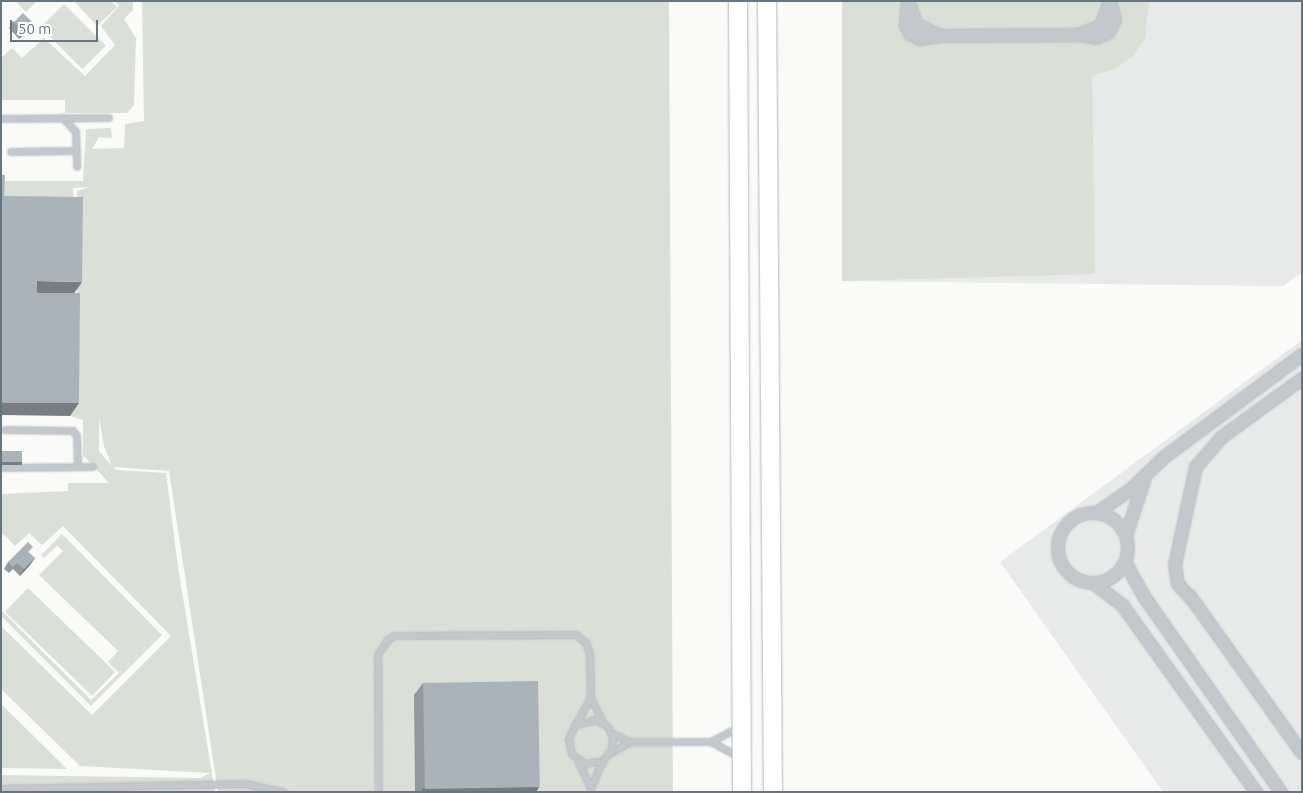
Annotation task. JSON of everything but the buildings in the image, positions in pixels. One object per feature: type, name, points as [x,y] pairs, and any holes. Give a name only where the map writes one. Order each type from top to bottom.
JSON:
[{"type":"street","points":[[738,1],[742,792]]},
{"type":"street","points":[[767,1],[773,792]]},
{"type":"street","points":[[909,1],[917,25],[941,36],[1078,34],[1101,26],[1110,1]]},
{"type":"street","points":[[1097,514],[1166,456],[1302,355]]},
{"type":"street","points":[[1302,379],[1222,437],[1199,460],[1189,492],[1175,566],[1176,578],[1302,753]]},
{"type":"street","points":[[1147,473],[1126,536],[1125,562],[1143,595],[1281,792]]},
{"type":"street","points":[[1126,536],[1112,519],[1097,514],[1083,515],[1070,521],[1062,532],[1058,546],[1060,560],[1068,572],[1079,580],[1093,583],[1123,606],[1256,792]]},
{"type":"street","points":[[1093,583],[1112,577],[1125,562]]},
{"type":"lane","points":[[63,118],[76,132],[76,168]]},
{"type":"lane","points":[[1,119],[109,118]]},
{"type":"lane","points":[[11,152],[77,151]]},
{"type":"lane","points":[[5,430],[73,431],[77,436],[78,467]]},
{"type":"lane","points":[[1,468],[94,467]]},
{"type":"lane","points":[[379,792],[378,654],[388,640],[395,636],[576,636],[586,642],[590,654],[591,698],[603,723],[611,733],[630,742],[711,742],[728,748],[742,760]]},
{"type":"lane","points":[[591,698],[568,739],[572,754],[577,760],[591,790]]},
{"type":"lane","points":[[576,725],[589,719],[603,723]]},
{"type":"lane","points":[[711,742],[741,727]]},
{"type":"lane","points":[[591,790],[603,761],[609,754],[613,744],[611,733]]},
{"type":"lane","points":[[609,754],[630,742]]},
{"type":"lane","points":[[577,760],[585,764],[603,761]]},
{"type":"lane","points":[[1,789],[245,784],[284,792]]},
{"type":"shaded area","points":[[15,1],[37,1],[26,12]]},
{"type":"shaded area","points":[[74,1],[111,1],[117,7],[97,26]]},
{"type":"shaded area","points":[[115,1],[133,1],[133,10],[124,19],[136,38],[134,105],[127,113],[65,113],[65,100],[1,100],[1,58],[12,48],[22,58],[44,38],[85,76],[115,45],[101,26],[119,6]]},
{"type":"shaded area","points":[[142,1],[669,1],[673,792],[218,792],[169,471],[114,467],[116,470],[166,473],[178,567],[215,792],[1,792],[1,775],[200,778],[211,773],[80,766],[1,689],[1,626],[92,715],[171,636],[63,526],[42,545],[29,533],[15,546],[1,532],[1,494],[68,491],[68,483],[109,483],[83,455],[83,420],[70,416],[72,405],[77,406],[77,191],[89,187],[73,188],[74,210],[1,209],[1,181],[83,181],[86,129],[111,128],[112,138],[99,137],[92,149],[124,148],[125,124],[144,121]],"holes":[[[99,418],[104,446],[112,466],[99,451]]]},
{"type":"shaded area","points":[[842,1],[1302,1],[1302,272],[1283,286],[842,281]]},
{"type":"shaded area","points":[[842,1],[1149,1],[1145,38],[1132,57],[1114,69],[1092,76],[1095,274],[842,281]]},
{"type":"shaded area","points":[[64,4],[106,46],[82,69],[41,27]]},
{"type":"shaded area","points":[[1302,340],[1302,792],[1163,792],[1000,562]]},
{"type":"shaded area","points":[[62,534],[162,635],[91,706],[1,616],[1,610],[91,700],[119,673],[108,662],[118,651],[39,575],[63,551],[57,546],[44,558],[41,555]]},
{"type":"shaded area","points":[[28,588],[115,672],[92,696],[5,612]]},
{"type":"shaded area","points":[[1,704],[67,769],[1,768]]}]
